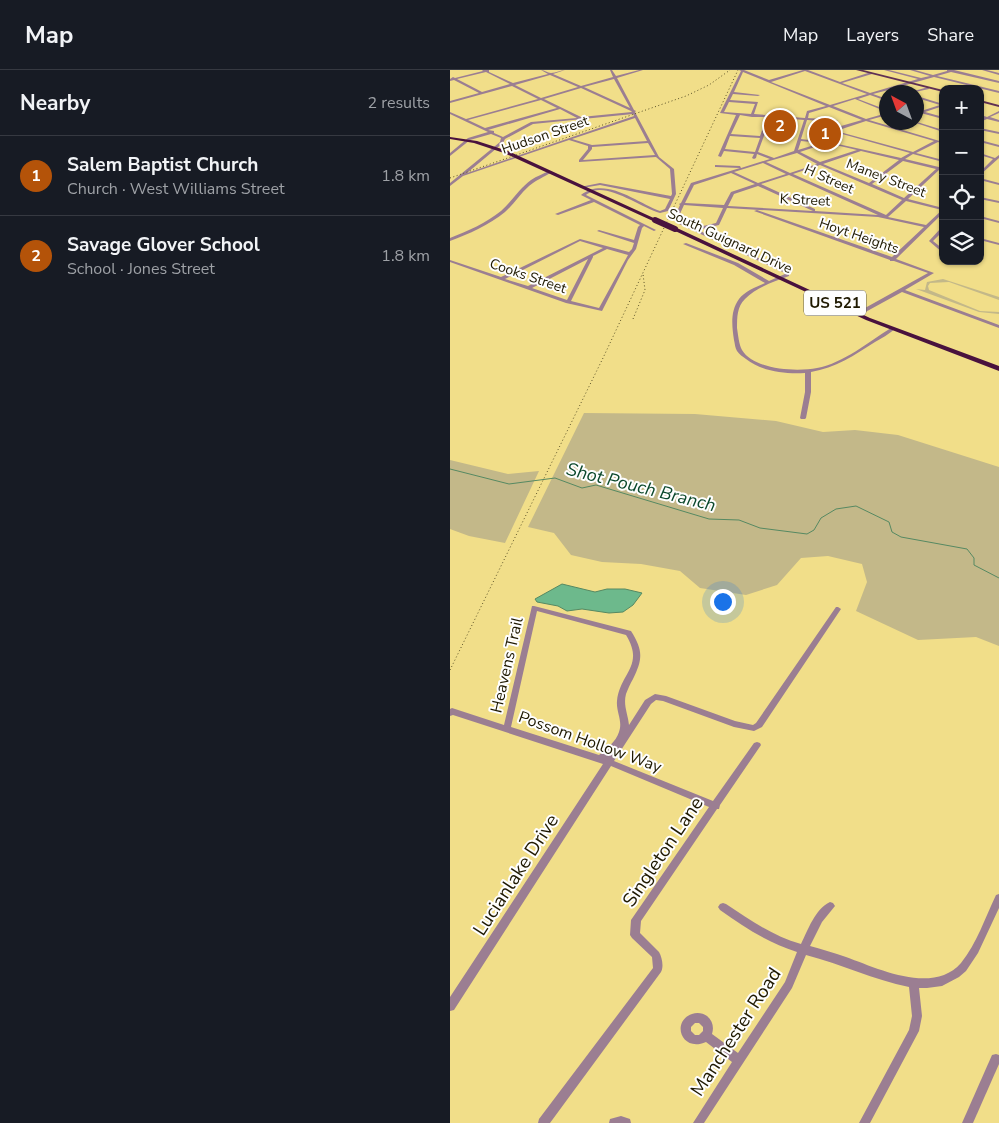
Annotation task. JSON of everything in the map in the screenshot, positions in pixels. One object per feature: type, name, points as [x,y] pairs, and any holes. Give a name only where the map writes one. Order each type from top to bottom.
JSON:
[{"type":"highway","name":"South Guignard Drive","points":[[450,138],[466,140],[517,157],[858,314],[893,329],[998,366]]},
{"type":"main road","points":[[858,70],[939,91]]},
{"type":"main road","points":[[984,102],[999,106]]},
{"type":"street","points":[[451,79],[493,70]]},
{"type":"street","points":[[542,70],[635,114]]},
{"type":"street","points":[[451,101],[564,70]]},
{"type":"street","points":[[611,70],[657,156],[672,168],[673,198],[667,210],[663,212],[605,188],[583,195],[654,230]]},
{"type":"street","points":[[466,120],[614,76],[642,70]]},
{"type":"street","points":[[837,121],[722,113],[742,70],[865,120],[939,142]]},
{"type":"street","points":[[769,82],[806,70],[879,97]]},
{"type":"street","points":[[885,70],[922,79]]},
{"type":"street","points":[[911,70],[972,85]]},
{"type":"street","points":[[902,85],[950,70],[999,82]]},
{"type":"street","points":[[983,70],[999,75]]},
{"type":"street","points":[[485,71],[580,118]]},
{"type":"street","points":[[839,83],[871,73]]},
{"type":"street","points":[[978,85],[999,75]]},
{"type":"street","points":[[451,79],[481,93]]},
{"type":"street","points":[[924,89],[928,88]]},
{"type":"street","points":[[984,88],[999,92]]},
{"type":"street","points":[[783,118],[879,92]]},
{"type":"street","points":[[731,93],[758,95]]},
{"type":"street","points":[[856,98],[879,109]]},
{"type":"street","points":[[728,100],[757,102],[752,116]]},
{"type":"street","points":[[924,100],[939,105]]},
{"type":"street","points":[[924,110],[939,107]]},
{"type":"street","points":[[486,129],[560,108]]},
{"type":"street","points":[[840,110],[831,139],[825,143],[692,184],[681,204],[676,219],[788,272],[780,278],[747,293],[736,305],[734,311],[740,350],[749,358],[770,368],[808,371],[838,362],[893,329]]},
{"type":"street","points":[[796,152],[808,112]]},
{"type":"street","points":[[984,119],[999,112]]},
{"type":"street","points":[[450,113],[503,138]]},
{"type":"street","points":[[924,113],[939,117]]},
{"type":"street","points":[[450,185],[494,148],[503,138],[529,123],[635,114]]},
{"type":"street","name":"Hudson Street","points":[[460,176],[635,114]]},
{"type":"street","points":[[720,156],[738,115]]},
{"type":"street","points":[[835,130],[879,115]]},
{"type":"street","points":[[754,158],[769,117]]},
{"type":"street","points":[[984,117],[999,121]]},
{"type":"street","points":[[924,125],[940,130]]},
{"type":"street","points":[[984,129],[999,134]]},
{"type":"street","points":[[835,130],[939,160]]},
{"type":"street","points":[[450,155],[466,140],[493,132]]},
{"type":"street","points":[[729,135],[762,138]]},
{"type":"street","points":[[568,139],[590,145],[650,142]]},
{"type":"street","points":[[799,140],[861,150],[939,169]]},
{"type":"street","points":[[870,185],[901,160],[939,140]]},
{"type":"street","points":[[984,142],[999,146]]},
{"type":"street","points":[[590,145],[591,147],[580,162],[657,156]]},
{"type":"street","points":[[723,150],[756,153],[774,159]]},
{"type":"street","points":[[695,229],[718,224],[731,193],[861,150]]},
{"type":"street","name":"Maney Street","points":[[796,152],[904,200],[939,209]]},
{"type":"street","points":[[984,155],[998,157]]},
{"type":"street","points":[[984,170],[998,157]]},
{"type":"street","name":"H Street","points":[[763,162],[886,217]]},
{"type":"street","points":[[990,165],[999,167]]},
{"type":"street","points":[[716,166],[746,168]]},
{"type":"street","points":[[537,177],[541,172],[539,167]]},
{"type":"street","points":[[886,217],[939,171]]},
{"type":"street","points":[[450,240],[495,217],[512,203],[524,186],[537,177],[550,172]]},
{"type":"street","points":[[731,172],[819,212]]},
{"type":"street","points":[[984,180],[999,184]]},
{"type":"street","points":[[582,187],[600,184],[673,198]]},
{"type":"street","points":[[984,199],[999,202]]},
{"type":"street","points":[[557,214],[593,201]]},
{"type":"street","name":"K Street","points":[[681,204],[886,217],[939,228]]},
{"type":"street","name":"Hoyt Heights","points":[[750,208],[932,273],[902,290]]},
{"type":"street","points":[[892,260],[939,214]]},
{"type":"street","points":[[984,219],[999,222]]},
{"type":"street","points":[[501,279],[580,240],[630,254],[643,225]]},
{"type":"street","points":[[599,232],[636,242]]},
{"type":"street","points":[[939,233],[931,241],[939,248]]},
{"type":"street","points":[[984,240],[999,243]]},
{"type":"street","points":[[685,244],[736,264],[769,282]]},
{"type":"street","points":[[528,288],[591,257],[606,247]]},
{"type":"street","name":"Cooks Street","points":[[450,261],[568,302],[600,310],[630,254]]},
{"type":"street","points":[[568,302],[591,257]]},
{"type":"street","points":[[858,314],[902,290],[999,326]]},
{"type":"street","points":[[803,418],[808,386],[808,371]]},
{"type":"street","name":"Heavens Trail","points":[[506,728],[534,608],[628,633],[635,646],[636,666],[621,702],[625,728],[605,761]]},
{"type":"street","points":[[605,761],[648,702],[655,698],[663,698],[745,727],[754,728],[759,725],[838,609]]},
{"type":"street","name":"Possom Hollow Way","points":[[451,712],[605,761],[716,806]]},
{"type":"street","name":"Singleton Lane","points":[[543,1123],[658,969],[656,955],[638,940],[634,926],[757,745]]},
{"type":"street","name":"Lucianlake Drive","points":[[450,1006],[605,761]]},
{"type":"street","points":[[723,907],[767,936],[803,950],[836,958],[895,979],[914,983],[944,979],[957,973],[968,961],[999,898]]},
{"type":"street","name":"Manchester Road","points":[[698,1123],[789,985],[803,950],[819,919],[830,906]]},
{"type":"street","points":[[864,1123],[914,1031],[917,1016],[914,983]]},
{"type":"street","points":[[706,1036],[739,1060]]},
{"type":"street","points":[[967,1123],[996,1059]]},
{"type":"street","points":[[614,1123],[621,1121],[626,1123]]},
{"type":"shaded area","points":[[943,279],[999,297],[999,300],[949,282],[930,283],[928,286],[929,290],[980,311],[999,312],[999,314],[979,312],[916,289],[925,290],[927,282]]},
{"type":"shaded area","points":[[584,413],[695,414],[776,421],[823,432],[855,430],[898,435],[999,467],[999,646],[976,637],[918,640],[856,611],[867,582],[862,564],[828,556],[801,558],[777,585],[746,595],[700,588],[680,571],[641,564],[602,562],[571,555],[554,533],[528,527]]},
{"type":"shaded area","points":[[450,460],[508,474],[539,471],[505,543],[469,536],[450,529]]},
{"type":"shaded area","points":[[562,584],[595,592],[607,589],[625,589],[642,593],[633,605],[623,612],[609,613],[582,609],[567,611],[558,606],[537,602],[535,599]]},
{"type":"waterway","name":"Shot Pouch Branch","points":[[450,469],[509,484],[555,478],[582,488],[596,485],[709,519],[739,520],[760,528],[807,534],[814,530],[821,518],[836,509],[856,506],[889,522],[892,532],[901,537],[967,549],[974,558],[974,565],[999,578]]},
{"type":"railway","points":[[450,178],[686,96],[709,85],[730,70]]},
{"type":"railway","points":[[450,670],[603,358],[738,70]]},
{"type":"railway","points":[[633,319],[645,290],[643,274]]},
{"type":"place","name":"Savage Glover School","points":[[780,126]]},
{"type":"place","name":"Salem Baptist Church","points":[[825,134]]}]
